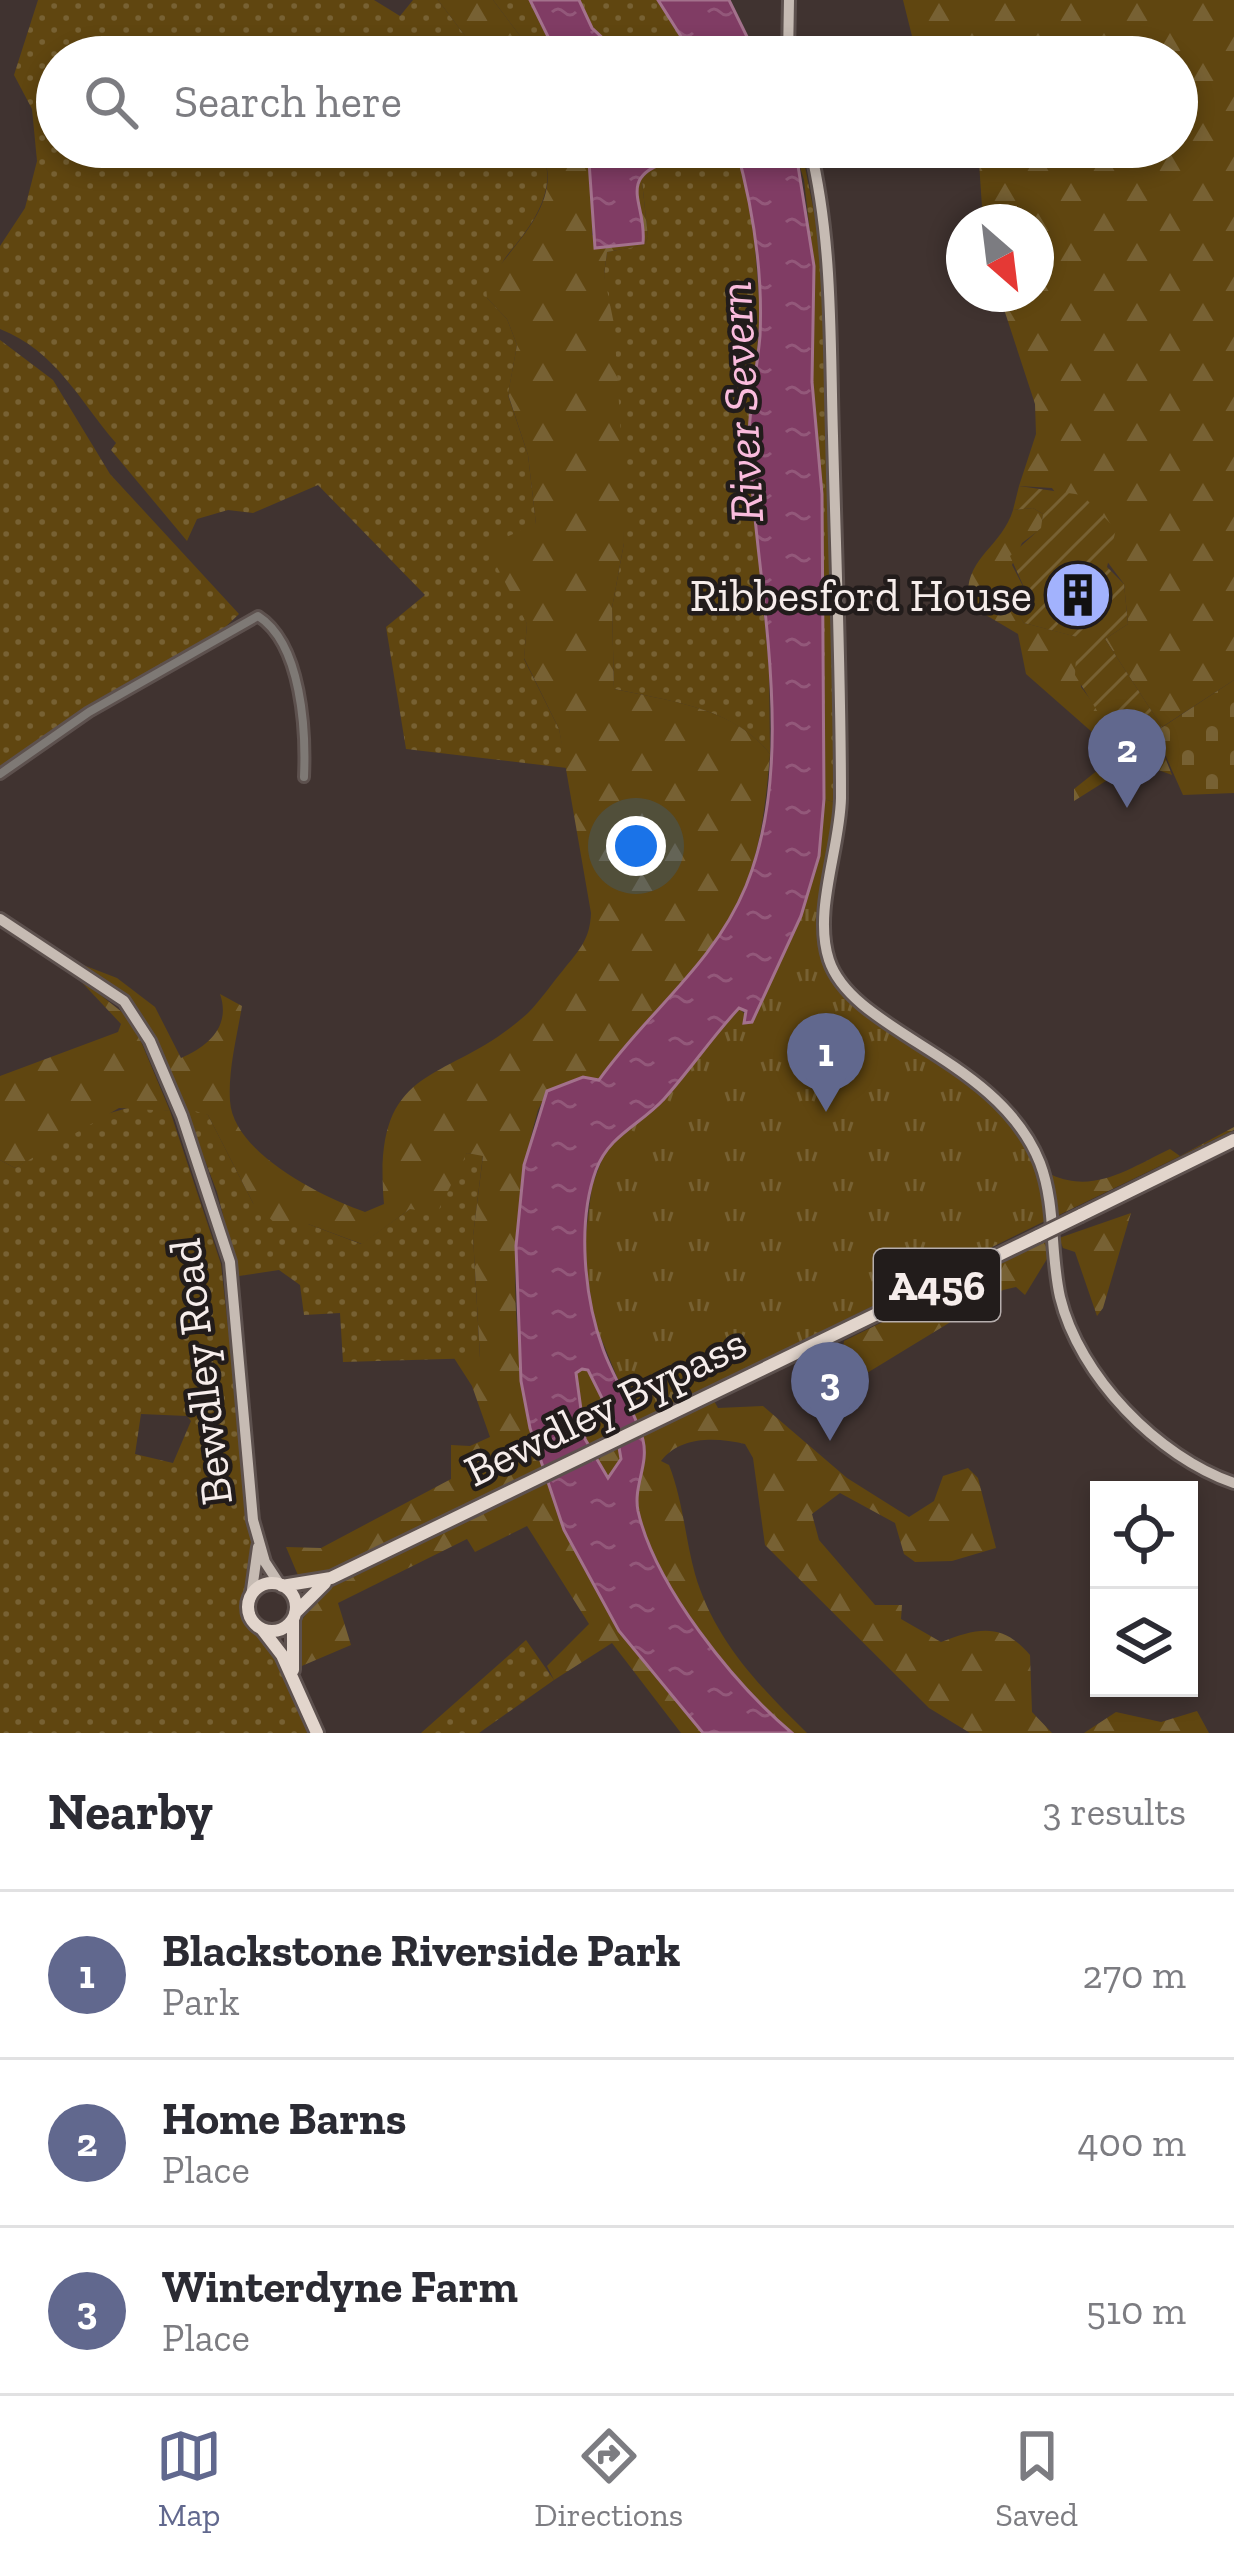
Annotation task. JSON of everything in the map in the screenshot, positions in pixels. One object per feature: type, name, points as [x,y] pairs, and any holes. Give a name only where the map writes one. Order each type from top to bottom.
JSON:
[{"type":"highway","name":"Bewdley Bypass","points":[[281,1585],[331,1578],[1234,1140]]},
{"type":"highway","name":"Bewdley Bypass","points":[[294,1616],[331,1578]]},
{"type":"highway","points":[[295,1681],[295,1600],[281,1585],[262,1586],[251,1597],[251,1618],[295,1681],[317,1733]]},
{"type":"highway","points":[[261,1628],[280,1629],[294,1616]]},
{"type":"main road","points":[[788,36],[789,0]]},
{"type":"main road","points":[[814,168],[828,252],[841,804],[825,935],[838,981],[977,1079],[1018,1118],[1044,1173],[1060,1298],[1079,1346],[1109,1389],[1167,1445],[1193,1465],[1234,1483]]},
{"type":"main road","name":"Bewdley Road","points":[[0,919],[124,1001],[142,1024],[182,1116],[230,1262],[258,1544],[251,1597]]},
{"type":"main road","name":"Bewdley Road","points":[[258,1544],[281,1585]]},
{"type":"street","points":[[0,774],[89,712],[258,616],[279,639],[295,686],[304,777]]},
{"type":"green space","points":[[38,0],[374,0],[400,16],[413,0],[438,0],[465,36],[36,36],[36,151],[32,109],[14,75]]},
{"type":"green space","points":[[438,0],[493,0],[520,36],[465,36]]},
{"type":"green space","points":[[493,0],[530,0],[548,36],[520,36]]},
{"type":"green space","points":[[579,0],[658,0],[681,36],[601,36]]},
{"type":"green space","points":[[903,0],[1234,0],[1234,680],[1162,727],[1105,639],[1128,624],[1124,584],[1052,488],[1019,486],[1036,434],[1035,404],[1005,312],[1054,312],[1054,204],[982,204],[979,168],[1198,168],[1198,36],[912,36]]},
{"type":"green space","points":[[36,165],[546,168],[541,204],[502,263],[487,298],[507,319],[517,345],[508,395],[528,455],[536,524],[519,606],[527,624],[524,659],[559,729],[567,768],[406,749],[386,627],[425,595],[318,485],[253,513],[228,510],[197,519],[187,541],[111,450],[116,443],[52,363],[0,329],[0,246],[25,208]]},
{"type":"green space","points":[[547,168],[593,168],[592,235],[643,242],[635,182],[641,172],[648,237],[644,245],[607,252],[604,275],[614,324],[623,467],[624,543],[612,608],[614,689],[719,716],[755,738],[770,754],[758,845],[728,925],[680,990],[599,1081],[562,1085],[538,1110],[520,1198],[515,1289],[523,1381],[542,1468],[325,1574],[300,1580],[286,1547],[321,1548],[451,1479],[451,1445],[470,1446],[490,1437],[472,1386],[454,1358],[480,1357],[473,1236],[483,1156],[467,1153],[437,1213],[410,1209],[362,1244],[308,1224],[277,1225],[253,1203],[208,1115],[185,1108],[142,1014],[78,963],[117,978],[155,1007],[181,1058],[215,1034],[222,1016],[220,994],[242,1006],[230,1077],[235,1120],[246,1138],[282,1170],[365,1212],[384,1204],[383,1157],[390,1123],[403,1098],[421,1081],[528,1013],[583,943],[591,913],[559,729],[524,658],[527,624],[486,546],[536,524],[528,455],[508,394],[517,345],[507,319],[487,298],[486,285],[533,221],[547,185]]},
{"type":"green space","points":[[741,168],[753,222],[760,312],[749,449],[769,668],[770,754],[755,738],[719,716],[614,689],[612,608],[624,543],[604,275],[607,252],[644,245],[648,237],[641,172]]},
{"type":"green space","points":[[800,168],[805,168],[822,252],[837,803],[824,799],[822,494],[812,382],[814,266]]},
{"type":"green space","points":[[0,340],[53,380],[110,474],[239,614],[219,633],[93,702],[0,767]]},
{"type":"green space","points":[[1019,486],[1082,495],[1116,529],[1107,567],[1124,584],[1128,624],[1105,639],[1162,727],[1127,748],[1120,748],[1075,675],[1077,637],[1024,623],[1015,610],[1027,594],[1010,556],[1041,528],[1043,514],[1033,508],[1013,510]]},
{"type":"green space","points":[[1033,508],[1043,514],[1042,528],[1022,543],[1012,565],[1027,594],[1015,609],[1024,623],[1078,637],[1081,687],[1127,748],[1155,732],[1172,775],[1136,762],[1074,801],[1074,789],[1113,758],[1109,747],[1026,674],[1018,634],[969,605],[968,589],[976,565],[1013,510]]},
{"type":"green space","points":[[1234,680],[1234,793],[1183,795],[1155,732]]},
{"type":"green space","points":[[824,799],[837,803],[820,936],[832,975],[880,1020],[1001,1108],[1031,1153],[1047,1220],[636,1423],[594,1321],[584,1249],[592,1186],[608,1144],[635,1125],[739,1008],[752,1022],[806,887]]},
{"type":"green space","points":[[74,974],[132,1020],[170,1111],[119,1108],[15,1168],[0,1160],[0,1076],[118,1032],[121,1024]]},
{"type":"green space","points":[[135,1106],[170,1111],[221,1264],[252,1545],[245,1615],[280,1663],[311,1733],[0,1733],[0,1160],[15,1168],[99,1116]],"holes":[[[141,1414],[187,1416],[191,1421],[173,1463],[135,1454]]]},
{"type":"green space","points":[[185,1108],[208,1115],[253,1203],[361,1244],[410,1209],[425,1209],[467,1153],[483,1155],[473,1236],[480,1358],[343,1362],[340,1313],[304,1315],[300,1285],[279,1270],[239,1276],[217,1192]]},
{"type":"green space","points":[[1234,1130],[1057,1216],[1052,1175],[1083,1182],[1098,1180],[1170,1149],[1180,1156]]},
{"type":"green space","points":[[1131,1213],[1097,1316],[1075,1252],[1063,1248],[1059,1238]]},
{"type":"green space","points":[[1047,1241],[1050,1254],[1025,1295],[1016,1287],[1003,1290],[826,1398],[821,1374],[842,1355],[844,1341]]},
{"type":"green space","points":[[588,1370],[615,1424],[621,1459],[607,1478],[585,1439],[576,1373]]},
{"type":"green space","points":[[713,1399],[718,1408],[763,1406],[847,1478],[909,1517],[934,1501],[943,1476],[968,1468],[978,1478],[996,1548],[952,1561],[915,1562],[904,1554],[895,1523],[840,1493],[812,1514],[819,1540],[875,1605],[902,1605],[901,1619],[941,1642],[989,1631],[1020,1644],[1030,1655],[1032,1712],[1052,1733],[970,1733],[929,1708],[765,1545],[753,1458],[745,1444],[688,1443],[661,1461],[669,1465],[674,1479],[703,1598],[740,1661],[807,1733],[792,1733],[770,1713],[723,1661],[679,1601],[647,1540],[638,1511],[641,1437]]},
{"type":"green space","points":[[547,1483],[564,1530],[619,1631],[703,1733],[681,1733],[612,1643],[554,1680],[547,1666],[589,1624],[527,1526],[475,1552],[467,1539],[338,1603],[351,1645],[297,1668],[301,1621],[324,1591]]},
{"type":"green space","points":[[526,1640],[554,1680],[479,1733],[421,1733]]},
{"type":"green space","points":[[1197,1711],[1209,1733],[1084,1733],[1116,1712],[1161,1722]]},
{"type":"water","points":[[530,0],[579,0],[601,36],[548,36]]},
{"type":"water","points":[[658,0],[729,0],[747,36],[681,36]]},
{"type":"water","points":[[589,168],[654,168],[637,187],[643,243],[595,248]]},
{"type":"water","points":[[741,168],[798,168],[814,266],[812,382],[822,494],[824,799],[819,856],[801,916],[752,1022],[744,1023],[746,1011],[739,1008],[664,1099],[602,1158],[590,1190],[585,1236],[591,1306],[603,1349],[643,1440],[637,1502],[647,1540],[700,1632],[746,1688],[792,1733],[703,1733],[619,1631],[564,1530],[530,1428],[521,1381],[516,1246],[524,1165],[547,1091],[583,1077],[599,1080],[698,965],[732,915],[762,835],[772,724],[749,445],[760,336],[756,241]],"holes":[[[588,1370],[615,1424],[621,1459],[608,1478],[585,1439],[576,1373]]]},
{"type":"place","name":"Ribbesford House","points":[[1078,595]]},
{"type":"place","name":"Home Barns","points":[[1127,808]]},
{"type":"place","name":"Blackstone Riverside Park","points":[[826,1112]]},
{"type":"place","name":"Winterdyne Farm","points":[[830,1441]]},
{"type":"water label","name":"River Severn","points":[[740,402]]}]
